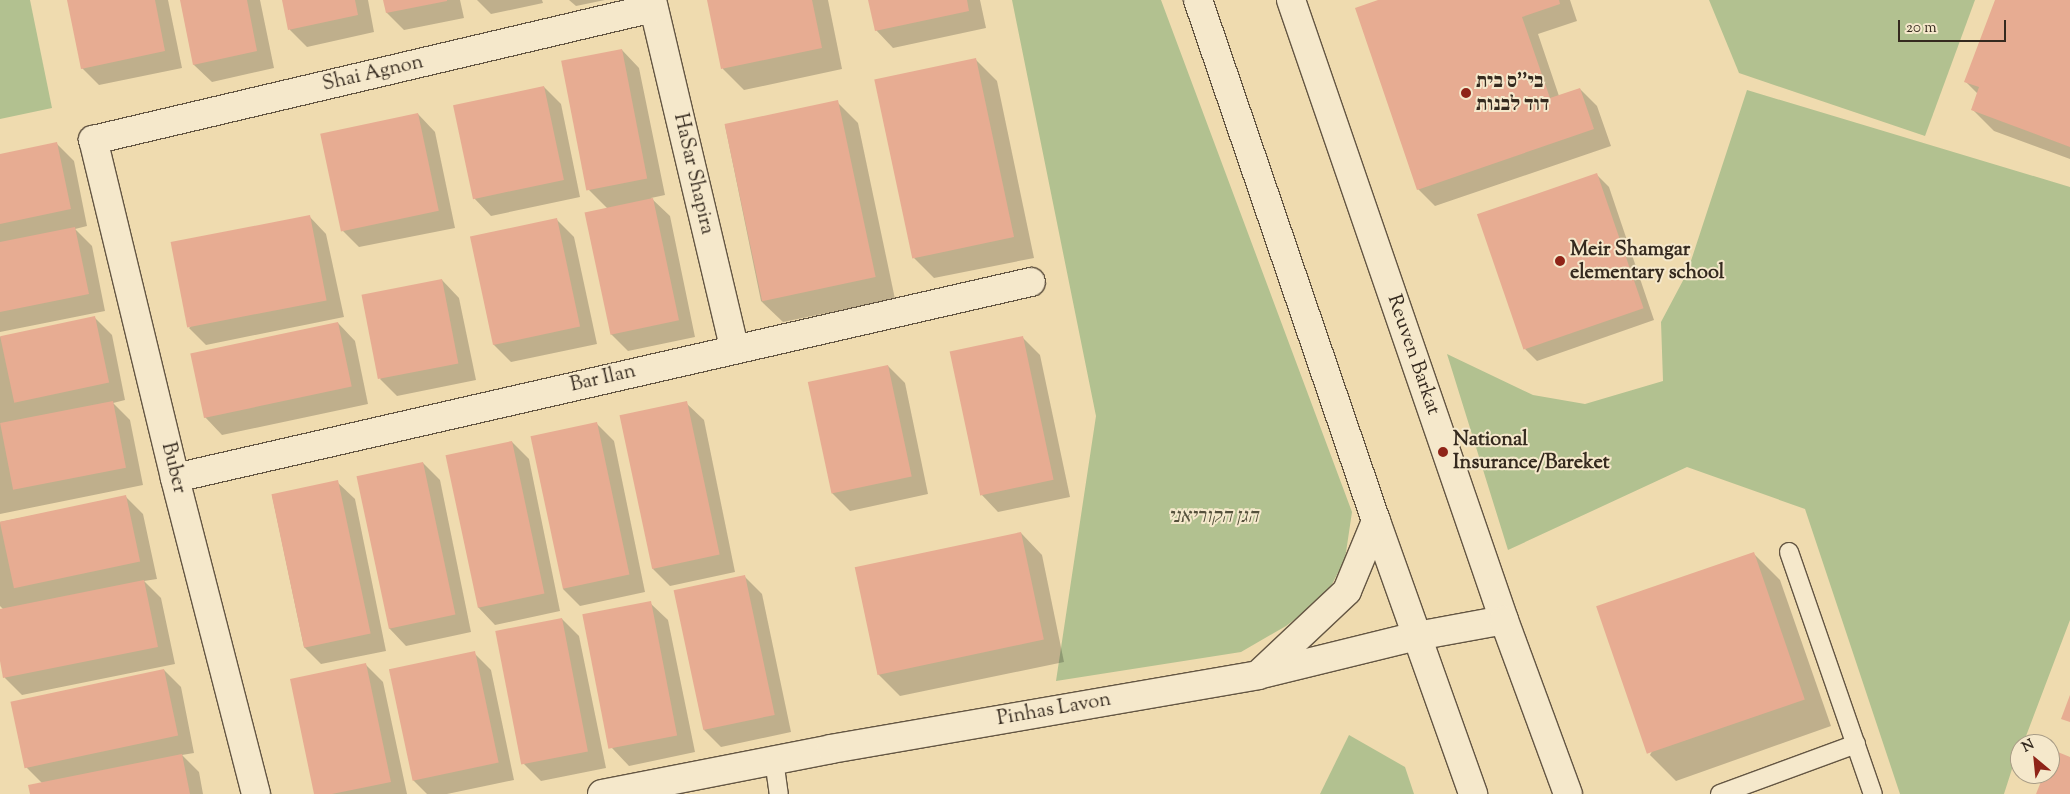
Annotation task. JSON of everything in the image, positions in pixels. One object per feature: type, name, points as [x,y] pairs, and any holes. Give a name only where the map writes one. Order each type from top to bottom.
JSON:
[{"type":"street","points":[[1198,0],[1376,521],[1473,794]]},
{"type":"street","name":"Reuven Barkat","points":[[1291,0],[1504,620],[1568,794]]},
{"type":"street","name":"Shai Agnon","points":[[93,140],[652,4]]},
{"type":"street","name":"HaSar Shapira","points":[[652,4],[734,348]]},
{"type":"street","name":"Buber","points":[[93,140],[175,478],[256,794]]},
{"type":"street","name":"Bar Ilan","points":[[175,478],[734,348],[1031,282]]},
{"type":"street","points":[[1258,675],[1347,591],[1376,521]]},
{"type":"street","name":"Pinhas Lavon","points":[[604,794],[774,760],[1258,675],[1417,636],[1504,620]]},
{"type":"lane","points":[[1789,552],[1873,794]]},
{"type":"lane","points":[[1720,794],[1856,744]]},
{"type":"lane","points":[[774,760],[779,794]]},
{"type":"green space","points":[[0,0],[30,0],[52,108],[0,119]]},
{"type":"green space","name":"הגן הקוריאני","points":[[1012,0],[1161,0],[1352,512],[1345,559],[1326,596],[1286,626],[1241,652],[1056,681],[1096,416]]},
{"type":"green space","points":[[1709,0],[1975,0],[1925,136],[1739,73]]},
{"type":"green space","points":[[1747,90],[2070,187],[2070,620],[2027,734],[2010,734],[2010,775],[2004,794],[1900,794],[1805,509],[1687,467],[1508,550],[1447,354],[1533,395],[1585,404],[1663,381],[1661,322],[1687,273]]},
{"type":"green space","points":[[1349,735],[1405,767],[1414,794],[1320,794]]},
{"type":"building","points":[[67,0],[155,0],[165,51],[81,69]]},
{"type":"building","points":[[180,0],[247,0],[257,51],[193,65]]},
{"type":"building","points":[[282,0],[355,0],[358,15],[288,30]]},
{"type":"building","points":[[383,0],[447,0],[447,1],[386,13]]},
{"type":"building","points":[[707,0],[812,0],[822,48],[721,69]]},
{"type":"building","points":[[868,0],[967,0],[969,11],[875,31]]},
{"type":"building","name":"בי''ס בית דוד לבנות","points":[[1378,0],[1559,0],[1560,4],[1522,17],[1550,98],[1580,88],[1594,129],[1417,190],[1355,8]]},
{"type":"building","points":[[1995,0],[2070,0],[2070,147],[1971,110],[1979,87],[1964,82]]},
{"type":"building","points":[[622,49],[647,179],[586,190],[561,61]]},
{"type":"building","points":[[976,58],[1014,237],[912,259],[874,80]]},
{"type":"building","points":[[544,86],[564,180],[473,199],[453,105]]},
{"type":"building","points":[[838,100],[876,277],[762,301],[725,124]]},
{"type":"building","points":[[418,113],[439,211],[341,232],[320,134]]},
{"type":"building","points":[[57,142],[71,209],[0,224],[0,154]]},
{"type":"building","name":"Meir Shamgar elementary school","points":[[1597,173],[1644,308],[1523,350],[1477,214]]},
{"type":"building","points":[[653,198],[679,320],[611,335],[585,213]]},
{"type":"building","points":[[310,215],[327,300],[187,327],[171,242]]},
{"type":"building","points":[[557,218],[580,327],[493,345],[470,237]]},
{"type":"building","points":[[75,227],[89,294],[0,312],[0,242]]},
{"type":"building","points":[[442,279],[458,363],[378,379],[362,295]]},
{"type":"building","points":[[95,316],[109,383],[14,403],[0,336]]},
{"type":"building","points":[[338,322],[352,387],[204,418],[190,353]]},
{"type":"building","points":[[1023,336],[1054,480],[980,495],[950,352]]},
{"type":"building","points":[[888,365],[912,477],[831,494],[808,382]]},
{"type":"building","points":[[113,401],[126,468],[13,490],[0,423]]},
{"type":"building","points":[[687,401],[720,555],[652,569],[620,415]]},
{"type":"building","points":[[597,422],[629,575],[563,589],[530,436]]},
{"type":"building","points":[[512,441],[544,594],[478,608],[445,455]]},
{"type":"building","points":[[423,462],[455,615],[389,629],[356,476]]},
{"type":"building","points":[[338,480],[371,634],[304,648],[271,494]]},
{"type":"building","points":[[126,495],[140,562],[14,588],[0,522]]},
{"type":"building","points":[[1021,532],[1044,640],[878,675],[855,567]]},
{"type":"building","points":[[1754,552],[1805,700],[1647,754],[1596,606]]},
{"type":"building","points":[[745,575],[775,715],[703,730],[674,590]]},
{"type":"building","points":[[144,580],[158,647],[3,678],[0,661],[0,609]]},
{"type":"building","points":[[651,601],[677,735],[608,749],[582,614]]},
{"type":"building","points":[[562,618],[588,752],[521,764],[495,631]]},
{"type":"building","points":[[475,651],[499,763],[413,781],[389,669]]},
{"type":"building","points":[[366,663],[391,782],[332,794],[314,794],[290,679]]},
{"type":"building","points":[[164,669],[178,736],[25,768],[10,702]]},
{"type":"building","points":[[2070,695],[2070,722],[2061,719]]},
{"type":"building","points":[[2060,753],[2070,757],[2070,794],[2036,794],[2040,784],[2060,784]]},
{"type":"building","points":[[182,754],[190,794],[30,794],[28,785]]},
{"type":"place","name":"בי''ס בית דוד לבנות","points":[[1466,93]]},
{"type":"place","name":"Meir Shamgar elementary school","points":[[1560,261]]},
{"type":"place","name":"National Insurance/Bareket","points":[[1443,452]]}]
